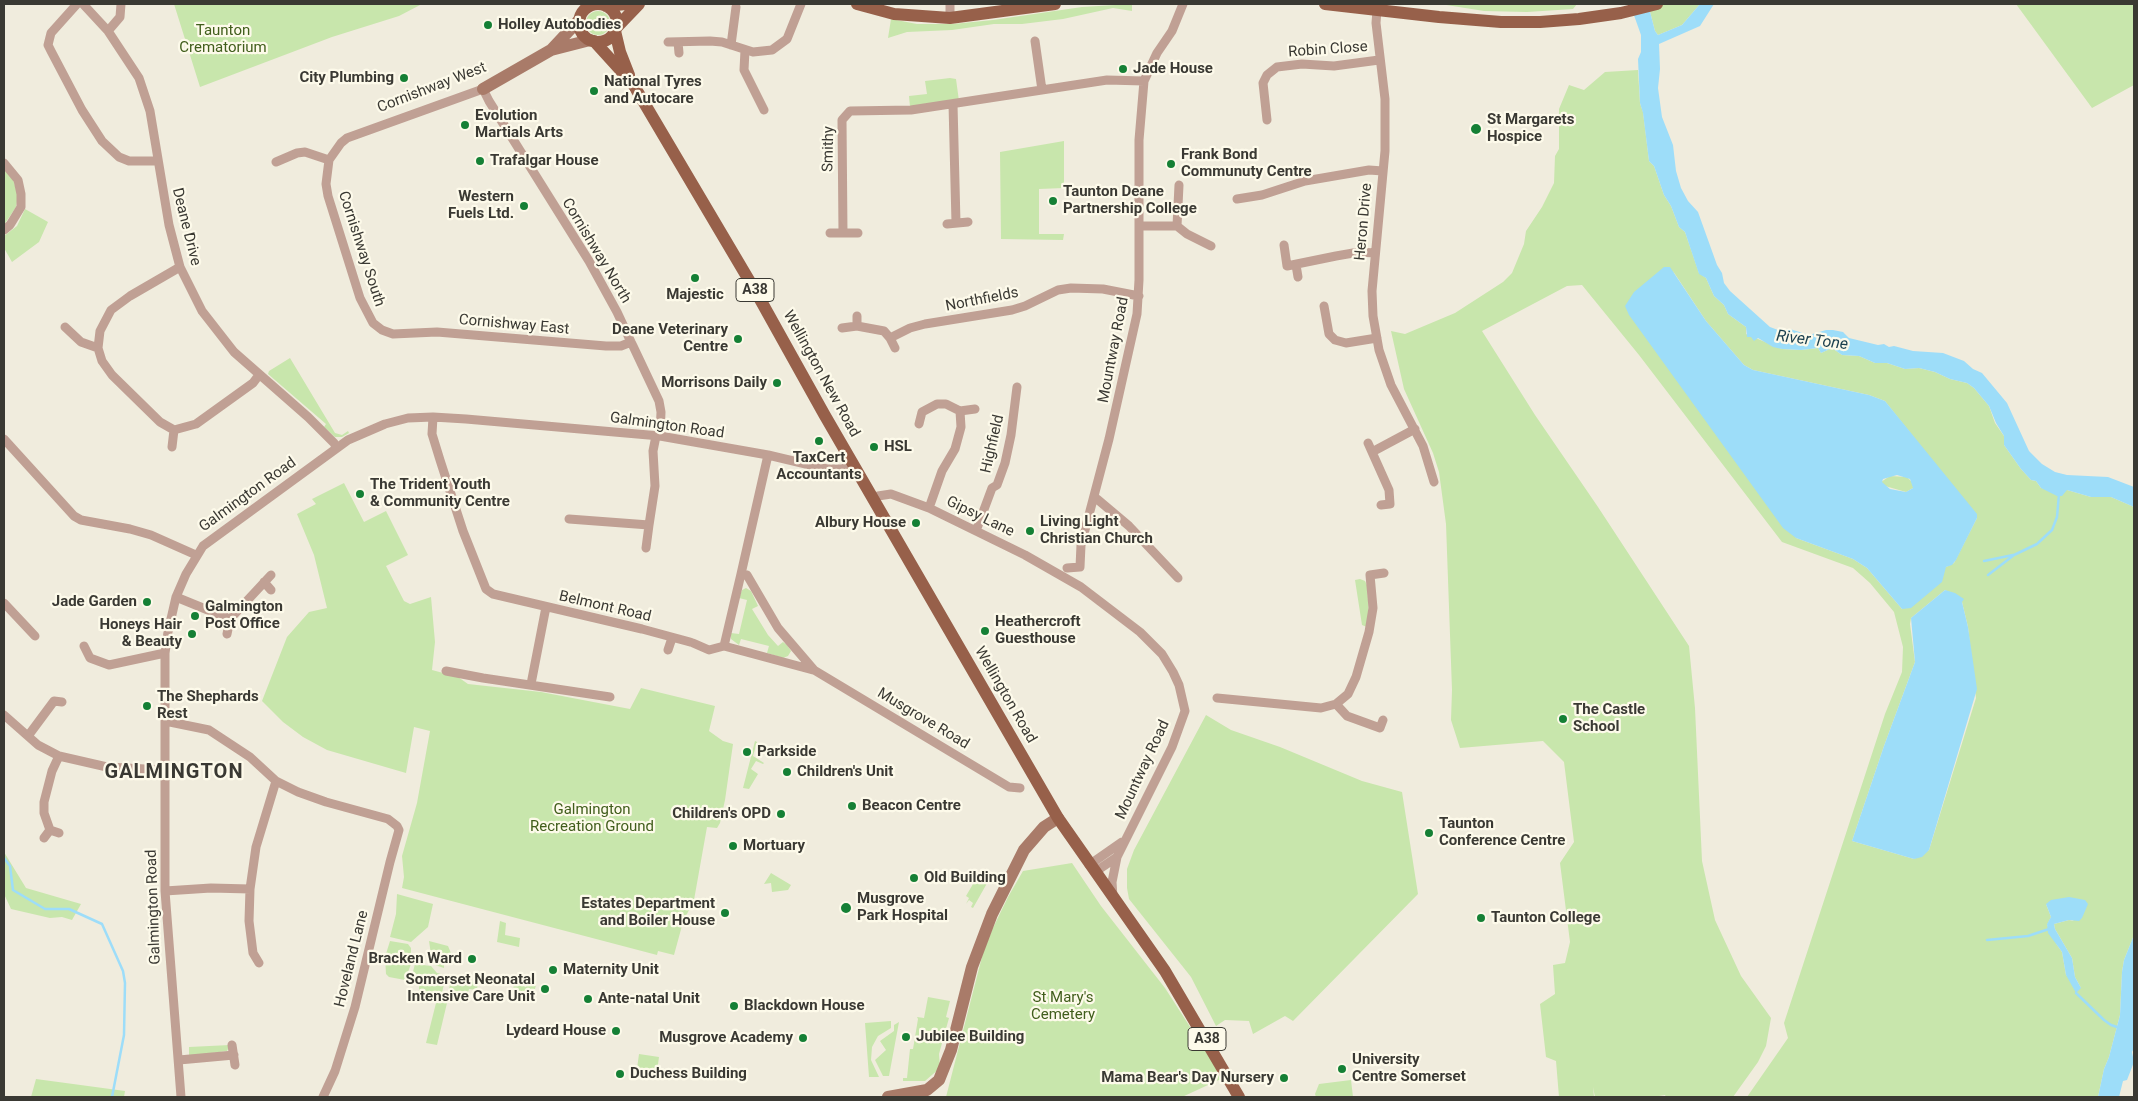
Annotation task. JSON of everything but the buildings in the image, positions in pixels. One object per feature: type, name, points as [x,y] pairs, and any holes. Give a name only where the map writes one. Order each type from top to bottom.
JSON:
[{"type":"main road","points":[[580,12],[588,7],[626,4]]},
{"type":"main road","points":[[592,40],[606,40],[640,4]]},
{"type":"main road","points":[[857,4],[894,14],[950,18],[1056,4]]},
{"type":"main road","points":[[1325,4],[1501,22],[1540,22],[1621,12],[1657,4]]},
{"type":"main road","name":"A38","points":[[602,5],[615,15],[615,29]]},
{"type":"main road","name":"A38","points":[[580,12],[581,31],[592,40]]},
{"type":"main road","name":"Wellington New Road","points":[[615,29],[620,52],[633,84],[756,292],[873,499]]},
{"type":"main road","name":"Wellington New Road","points":[[592,40],[633,84]]},
{"type":"main road","name":"Wellington Road","points":[[873,499],[1058,818]]},
{"type":"main road","name":"A38","points":[[1058,818],[1172,982],[1239,1097]]},
{"type":"street","points":[[77,4],[51,33],[48,44],[50,51],[82,110],[102,141],[119,157],[129,161],[158,161]]},
{"type":"street","name":"Deane Drive","points":[[83,4],[108,30],[139,78],[150,111],[169,225],[180,267],[202,311],[234,352],[308,416],[334,443],[336,448]]},
{"type":"street","points":[[108,30],[120,17],[121,4]]},
{"type":"street","points":[[668,42],[710,41],[760,52],[780,45],[792,31],[801,4]]},
{"type":"street","points":[[950,4],[950,18]]},
{"type":"street","name":"Mountway Road","points":[[1066,568],[1080,567],[1081,545],[1094,499],[1137,314],[1139,296],[1139,140],[1144,81],[1156,53],[1172,31],[1183,4]]},
{"type":"street","points":[[731,45],[731,17],[736,7]]},
{"type":"street","name":"Heron Drive","points":[[1377,10],[1376,23],[1385,99],[1385,151],[1372,291],[1376,338],[1391,384],[1415,429],[1429,461],[1434,482]]},
{"type":"street","name":"Cornishway West","points":[[551,50],[580,12]]},
{"type":"street","name":"Cornishway West","points":[[328,160],[347,138],[483,89],[551,50],[592,40]]},
{"type":"street","points":[[678,42],[679,53]]},
{"type":"street","points":[[1035,42],[1042,90]]},
{"type":"street","points":[[745,50],[744,70],[763,99],[764,110]]},
{"type":"street","name":"Robin Close","points":[[1267,120],[1263,83],[1267,75],[1277,67],[1302,64],[1334,66],[1380,60]]},
{"type":"street","name":"Smithy","points":[[843,233],[842,120],[850,111],[898,111],[1107,80],[1144,81]]},
{"type":"street","name":"Cornishway North","points":[[483,89],[589,262],[631,342],[659,401],[661,412],[658,436],[653,452],[655,486],[646,548]]},
{"type":"street","points":[[953,104],[952,224],[968,222]]},
{"type":"street","points":[[276,162],[304,152],[328,160]]},
{"type":"street","name":"Cornishway South","points":[[328,160],[326,184],[328,196],[360,298],[373,323],[382,330],[393,334]]},
{"type":"street","points":[[4,162],[18,180],[21,194],[21,207],[10,225],[4,230]]},
{"type":"street","points":[[1237,198],[1271,192],[1305,181],[1369,170],[1383,171]]},
{"type":"street","points":[[1177,226],[1179,185]]},
{"type":"street","points":[[1139,226],[1177,226],[1187,234],[1211,246]]},
{"type":"street","points":[[830,234],[858,233]]},
{"type":"street","points":[[1284,245],[1287,266],[1360,252],[1375,254]]},
{"type":"street","points":[[1296,265],[1298,278]]},
{"type":"street","points":[[180,267],[130,296],[111,310],[102,324],[98,348],[102,361],[112,374],[160,422],[174,430],[196,424],[253,383],[260,375]]},
{"type":"street","name":"Northfields","points":[[890,338],[910,328],[925,324],[1012,310],[1025,306],[1051,293],[1071,288],[1103,289],[1139,296]]},
{"type":"street","points":[[1324,306],[1329,334],[1339,342],[1346,344],[1376,338]]},
{"type":"street","points":[[856,316],[857,326]]},
{"type":"street","points":[[842,328],[857,326],[884,331],[895,348]]},
{"type":"street","points":[[65,327],[81,342],[98,348]]},
{"type":"street","name":"Cornishway East","points":[[393,334],[437,332],[606,346],[621,346],[631,342]]},
{"type":"street","name":"Highfield","points":[[976,530],[992,488],[997,486],[1005,463],[1011,435],[1017,387]]},
{"type":"street","points":[[918,424],[918,409],[937,404],[946,404],[960,411],[975,409]]},
{"type":"street","points":[[929,508],[942,471],[955,448],[961,427],[960,411]]},
{"type":"street","name":"Galmington Road","points":[[181,1097],[165,891],[166,652],[171,615],[176,597],[196,555],[212,538],[336,448],[364,432],[408,418],[433,417],[658,436],[768,455],[827,469],[842,469],[853,465]]},
{"type":"street","name":"Belmont Road","points":[[433,417],[432,434],[440,460],[463,531],[486,589],[493,594],[658,633]]},
{"type":"street","points":[[1372,452],[1415,429]]},
{"type":"street","points":[[172,447],[174,430]]},
{"type":"street","points":[[4,439],[74,516],[81,520],[151,535],[196,555]]},
{"type":"street","points":[[1368,443],[1386,482],[1390,504]]},
{"type":"street","points":[[724,646],[768,455]]},
{"type":"street","name":"Gipsy Lane","points":[[873,499],[891,494],[929,508],[1026,556],[1095,597]]},
{"type":"street","points":[[1094,499],[1097,499],[1130,526],[1178,578]]},
{"type":"street","points":[[569,519],[649,526]]},
{"type":"street","points":[[1217,698],[1321,708],[1336,704],[1348,694],[1356,677],[1369,632],[1373,608],[1366,576],[1384,573]]},
{"type":"street","name":"Musgrove Road","points":[[741,574],[747,575],[778,628],[814,670]]},
{"type":"street","points":[[227,634],[230,619],[270,575]]},
{"type":"street","points":[[264,582],[271,590]]},
{"type":"street","points":[[176,597],[230,619]]},
{"type":"street","name":"Mountway Road","points":[[1095,597],[1140,632],[1162,654],[1179,685],[1185,710],[1172,747],[1117,857],[1112,882],[1113,898]]},
{"type":"street","points":[[4,603],[33,630]]},
{"type":"street","name":"Belmont Road","points":[[531,684],[546,607]]},
{"type":"street","name":"Musgrove Road","points":[[658,633],[709,650],[724,646],[814,670],[998,780],[1009,786],[1020,788]]},
{"type":"street","points":[[668,650],[672,638]]},
{"type":"street","points":[[84,646],[90,658],[109,665],[166,652]]},
{"type":"street","points":[[457,673],[459,663]]},
{"type":"street","points":[[446,671],[610,697]]},
{"type":"street","points":[[28,736],[55,699]]},
{"type":"street","points":[[1336,704],[1347,716],[1380,728],[1383,720]]},
{"type":"street","points":[[4,715],[38,745],[59,756],[107,767],[165,770]]},
{"type":"street","points":[[165,721],[209,730],[250,757],[276,781],[256,847],[250,889],[249,921],[253,953],[259,963]]},
{"type":"street","points":[[59,756],[52,771],[44,802],[47,834],[59,833]]},
{"type":"street","name":"Hoveland Lane","points":[[276,781],[298,792],[326,802],[388,818],[397,826],[399,836],[390,862],[355,1007],[335,1071],[323,1097]]},
{"type":"street","points":[[888,1097],[927,1090],[939,1080],[951,1050],[972,967],[992,914],[1024,850],[1044,827],[1058,818]]},
{"type":"street","name":"Mountway Road","points":[[1092,868],[1124,840]]},
{"type":"street","points":[[1092,868],[1117,857]]},
{"type":"street","points":[[165,891],[250,889]]},
{"type":"street","points":[[179,1060],[234,1060],[232,1045]]},
{"type":"green space","name":"Taunton Crematorium","points":[[174,4],[422,4],[399,16],[332,37],[200,87]]},
{"type":"green space","points":[[1132,4],[1132,11],[1113,8],[1063,19],[1022,24],[994,24],[952,30],[907,32],[888,38],[891,19],[917,24],[953,24],[1082,7]]},
{"type":"green space","points":[[1440,4],[1577,4],[1573,9],[1527,12],[1484,11]]},
{"type":"green space","points":[[1648,4],[1700,4],[1682,25],[1658,35],[1655,31]]},
{"type":"green space","points":[[2016,4],[2134,4],[2134,85],[2092,108]]},
{"type":"green space","points":[[598,11],[606,15],[610,23],[606,31],[598,35],[590,31],[586,23],[590,15]]},
{"type":"green space","points":[[1638,70],[1640,103],[1643,112],[1649,161],[1654,166],[1664,195],[1671,206],[1679,227],[1685,232],[1699,273],[1706,278],[1714,296],[1724,305],[1728,314],[1746,327],[1746,334],[1782,349],[1801,350],[1818,348],[1821,353],[1832,348],[1842,355],[1859,356],[1875,363],[1887,363],[1905,369],[1919,368],[1967,383],[1974,388],[1989,406],[1995,423],[2004,436],[2004,445],[2021,469],[2031,480],[2036,481],[2041,488],[2067,490],[2091,497],[2111,497],[2134,507],[2134,935],[2124,960],[2120,1015],[2098,1097],[1747,1097],[1788,1038],[1784,1023],[1885,714],[1902,672],[1903,647],[1894,612],[1870,583],[1853,568],[1782,542],[1639,355],[1582,285],[1567,286],[1482,331],[1535,415],[1689,646],[1695,708],[1702,861],[1715,920],[1741,976],[1771,1018],[1766,1046],[1758,1062],[1733,1097],[1666,1097],[1665,1095],[1653,1097],[1595,1097],[1593,1087],[1594,1097],[1559,1097],[1556,1061],[1546,1057],[1540,1004],[1555,994],[1553,965],[1565,963],[1570,942],[1560,863],[1574,842],[1564,762],[1543,741],[1460,748],[1451,720],[1452,690],[1446,524],[1439,472],[1433,453],[1404,389],[1391,331],[1405,334],[1455,313],[1503,282],[1512,273],[1524,244],[1526,231],[1542,207],[1554,183],[1555,156],[1559,149],[1559,109],[1569,85],[1584,90],[1605,72]],"holes":[[[1673,271],[1706,321],[1744,365],[1753,370],[1869,395],[1885,401],[1977,518],[1954,563],[1946,567],[1902,609],[1867,568],[1853,559],[1796,538]],[[1945,590],[1959,597],[1968,627],[1976,698],[1929,850],[1914,859],[1852,841],[1915,662],[1910,624],[1911,618]],[[2046,904],[2074,921],[2069,920],[2054,924],[2072,958],[2075,977],[2081,988],[2066,975],[2062,952],[2047,925],[2051,917]]]},
{"type":"green space","points":[[956,79],[959,101],[910,107],[909,96],[927,94],[925,81]]},
{"type":"green space","points":[[1064,141],[1064,188],[1039,189],[1039,234],[1064,234],[1063,240],[1001,239],[1000,152]]},
{"type":"green space","points":[[4,167],[12,175],[18,197],[16,207],[4,225]]},
{"type":"green space","points":[[25,209],[48,222],[39,242],[12,262],[4,248],[4,236],[17,226]]},
{"type":"green space","points":[[290,358],[335,433],[342,435],[348,431],[349,433],[342,437],[335,437],[324,427],[326,424],[268,374],[269,371]]},
{"type":"green space","points":[[1890,476],[1907,477],[1913,483],[1913,488],[1906,492],[1885,486],[1881,482]]},
{"type":"green space","name":"Galmington Recreation Ground","points":[[344,483],[364,522],[386,511],[408,555],[386,566],[404,601],[410,604],[431,597],[435,642],[432,670],[458,677],[468,684],[541,692],[630,709],[641,688],[715,706],[709,731],[723,741],[733,744],[725,800],[720,823],[717,828],[707,827],[694,900],[683,922],[674,955],[658,951],[657,955],[402,888],[404,877],[402,856],[417,803],[430,731],[414,727],[406,773],[327,750],[303,737],[283,722],[262,701],[287,637],[309,612],[327,608],[314,555],[297,514],[316,504],[312,499]]},
{"type":"green space","points":[[1355,580],[1365,581],[1367,585],[1369,614],[1367,627],[1362,625]]},
{"type":"green space","points":[[746,588],[751,591],[758,606],[752,609],[768,635],[778,646],[783,642],[787,645],[791,651],[788,656],[783,658],[767,653],[769,646],[741,639],[739,645],[731,639],[731,633],[739,634],[747,600],[739,598],[742,590]]},
{"type":"green space","points":[[1206,715],[1231,730],[1280,747],[1362,781],[1402,792],[1418,894],[1293,1021],[1285,1016],[1253,1034],[1249,1021],[1225,1020],[1216,1026],[1191,977],[1129,899],[1127,888],[1127,869],[1134,850]]},
{"type":"green space","points":[[755,741],[757,742],[753,756],[764,763],[756,761],[751,769],[758,774],[749,789],[743,788]]},
{"type":"green space","points":[[4,852],[26,888],[81,904],[72,920],[62,917],[50,918],[11,909],[4,894]]},
{"type":"green space","name":"St Mary's Cemetery","points":[[1072,863],[1101,906],[1165,988],[1212,1061],[1221,1079],[1182,1097],[946,1097],[983,953],[1008,897],[1023,871]]},
{"type":"green space","points":[[980,872],[984,878],[986,876],[990,878],[973,908],[971,907],[973,903],[969,900],[966,904],[969,898],[966,896]]},
{"type":"green space","points":[[771,873],[791,885],[788,890],[772,892],[771,883],[764,884]]},
{"type":"green space","points":[[397,894],[433,904],[428,927],[411,942],[390,937],[396,914]]},
{"type":"green space","points":[[500,921],[506,923],[505,935],[520,938],[519,947],[497,942]]},
{"type":"green space","points":[[390,941],[408,944],[411,948],[411,964],[405,980],[389,977],[386,974],[385,957]]},
{"type":"green space","points":[[429,941],[448,946],[453,958],[444,956],[444,968],[435,965],[432,961]]},
{"type":"green space","points":[[415,964],[431,966],[437,973],[446,975],[442,993],[434,994],[424,999],[419,994],[419,985],[410,983]]},
{"type":"green space","points":[[452,977],[478,983],[477,990],[469,989],[465,1003],[447,997]]},
{"type":"green space","points":[[514,979],[514,983],[526,987],[528,983],[536,985],[532,1000],[522,1000],[514,990],[513,983]]},
{"type":"green space","points":[[928,997],[950,1001],[946,1017],[949,1018],[939,1054],[940,1068],[925,1081],[903,1081],[903,1078],[907,1078],[910,1049],[913,1049],[917,1017],[924,1018]]},
{"type":"green space","points":[[441,1001],[447,1003],[437,1045],[426,1043],[436,1003]]},
{"type":"green space","points":[[891,1021],[891,1028],[878,1036],[872,1047],[871,1060],[879,1077],[869,1077],[865,1023]]},
{"type":"green space","points":[[899,1022],[889,1076],[883,1076],[875,1060],[886,1050],[880,1041],[894,1031],[894,1025]]},
{"type":"green space","points":[[230,1045],[227,1051],[189,1056],[189,1047]]},
{"type":"green space","points":[[639,1054],[659,1057],[656,1079],[636,1076]]},
{"type":"green space","points":[[36,1079],[125,1091],[124,1097],[31,1097]]},
{"type":"green space","points":[[1351,1080],[1353,1097],[1316,1097],[1315,1094],[1319,1084]]},
{"type":"water","name":"River Tone","points":[[1630,4],[1648,4],[1655,31],[1658,35],[1682,25],[1700,4],[1714,4],[1700,26],[1659,44],[1660,69],[1658,88],[1662,117],[1673,145],[1676,171],[1681,188],[1688,201],[1698,212],[1717,265],[1722,273],[1724,283],[1730,291],[1770,327],[1778,330],[1790,329],[1809,335],[1833,330],[1843,332],[1849,338],[1878,345],[1884,344],[1889,347],[1894,346],[1913,351],[1943,353],[1964,361],[1973,369],[1982,373],[2007,403],[2029,451],[2042,464],[2055,472],[2067,475],[2108,477],[2134,487],[2134,507],[2111,497],[2091,497],[2067,490],[2062,496],[2057,496],[2041,488],[2036,481],[2031,480],[2021,469],[2004,445],[2004,436],[1989,406],[1974,388],[1967,383],[1919,368],[1905,369],[1887,363],[1875,363],[1859,356],[1842,355],[1832,348],[1821,353],[1818,348],[1801,350],[1782,349],[1773,347],[1758,338],[1754,341],[1751,337],[1747,337],[1746,327],[1728,314],[1724,305],[1714,296],[1706,278],[1699,274],[1685,232],[1679,227],[1671,206],[1664,195],[1654,166],[1649,161],[1640,103],[1638,59],[1641,52],[1641,35]]},
{"type":"water","points":[[1664,267],[1670,267],[1706,321],[1744,365],[1753,370],[1869,395],[1885,401],[1977,514],[1977,518],[1956,560],[1952,565],[1946,567],[1942,582],[1911,608],[1902,609],[1867,568],[1853,559],[1796,538],[1783,528],[1629,315],[1625,306],[1634,292]],"holes":[[[1897,475],[1910,479],[1913,488],[1906,492],[1890,489],[1882,482],[1883,479]]]},
{"type":"water","points":[[1945,590],[1955,593],[1964,599],[1962,602],[1968,627],[1977,689],[1929,850],[1922,857],[1914,859],[1852,841],[1915,662],[1911,618]]},
{"type":"water","points":[[2069,897],[2085,900],[2088,904],[2079,921],[2069,920],[2054,924],[2072,958],[2075,977],[2081,988],[2076,993],[2066,975],[2062,952],[2048,933],[2047,924],[2051,917],[2046,904],[2051,900]]},
{"type":"water","points":[[2134,935],[2134,1048],[2132,1052],[2134,1062],[2127,1080],[2123,1081],[2119,1097],[2098,1097],[2120,1015],[2124,960]]},
{"type":"waterway","points":[[2038,543],[2052,530],[2057,517],[2059,494]]},
{"type":"waterway","points":[[1988,575],[2014,555],[2037,544]]},
{"type":"waterway","points":[[1984,561],[2013,555]]},
{"type":"waterway","points":[[4,858],[10,866],[13,890],[45,909],[69,909],[102,924],[123,971],[125,983],[124,1035],[112,1097]]},
{"type":"waterway","points":[[1987,940],[2028,936],[2049,929]]},
{"type":"waterway","points":[[2076,993],[2104,1020],[2120,1028]]},
{"type":"place","name":"Holley Autobodies","points":[[488,25]]},
{"type":"place","name":"Jade House","points":[[1123,69]]},
{"type":"place","name":"City Plumbing","points":[[404,78]]},
{"type":"place","name":"National Tyres and Autocare","points":[[594,91]]},
{"type":"place","name":"Evolution Martials Arts","points":[[465,125]]},
{"type":"place","name":"St Margarets Hospice","points":[[1476,129]]},
{"type":"place","name":"Trafalgar House","points":[[480,161]]},
{"type":"place","name":"Frank Bond Communuty Centre","points":[[1171,164]]},
{"type":"place","name":"Taunton Deane Partnership College","points":[[1053,201]]},
{"type":"place","name":"Western Fuels Ltd.","points":[[524,206]]},
{"type":"place","name":"Majestic","points":[[695,278]]},
{"type":"place","name":"Deane Veterinary Centre","points":[[738,339]]},
{"type":"place","name":"Morrisons Daily","points":[[777,383]]},
{"type":"place","name":"TaxCert Accountants","points":[[819,441]]},
{"type":"place","name":"HSL","points":[[874,447]]},
{"type":"place","name":"The Trident Youth & Community Centre","points":[[360,494]]},
{"type":"place","name":"Albury House","points":[[916,523]]},
{"type":"place","name":"Living Light Christian Church","points":[[1030,531]]},
{"type":"place","name":"Jade Garden","points":[[147,602]]},
{"type":"place","name":"Galmington Post Office","points":[[195,616]]},
{"type":"place","name":"Heathercroft Guesthouse","points":[[985,631]]},
{"type":"place","name":"Honeys Hair & Beauty","points":[[192,634]]},
{"type":"place","name":"The Shephards Rest","points":[[147,706]]},
{"type":"place","name":"The Castle School","points":[[1563,719]]},
{"type":"place","name":"Parkside","points":[[747,752]]},
{"type":"place","name":"Children's Unit","points":[[787,772]]},
{"type":"place","name":"Beacon Centre","points":[[852,806]]},
{"type":"place","name":"Children's OPD","points":[[781,814]]},
{"type":"place","name":"Taunton Conference Centre","points":[[1429,833]]},
{"type":"place","name":"Mortuary","points":[[733,846]]},
{"type":"place","name":"Old Building","points":[[914,878]]},
{"type":"place","name":"Musgrove Park Hospital","points":[[846,908]]},
{"type":"place","name":"Estates Department and Boiler House","points":[[725,913]]},
{"type":"place","name":"Taunton College","points":[[1481,918]]},
{"type":"place","name":"Bracken Ward","points":[[472,959]]},
{"type":"place","name":"Maternity Unit","points":[[553,970]]},
{"type":"place","name":"Somerset Neonatal Intensive Care Unit","points":[[545,989]]},
{"type":"place","name":"Ante-natal Unit","points":[[588,999]]},
{"type":"place","name":"Blackdown House","points":[[734,1006]]},
{"type":"place","name":"Lydeard House","points":[[616,1031]]},
{"type":"place","name":"Jubilee Building","points":[[906,1037]]},
{"type":"place","name":"Musgrove Academy","points":[[803,1038]]},
{"type":"place","name":"University Centre Somerset","points":[[1342,1069]]},
{"type":"place","name":"Duchess Building","points":[[620,1074]]},
{"type":"place","name":"Mama Bear's Day Nursery","points":[[1284,1078]]},
{"type":"district","name":"GALMINGTON","points":[[174,773]]}]
